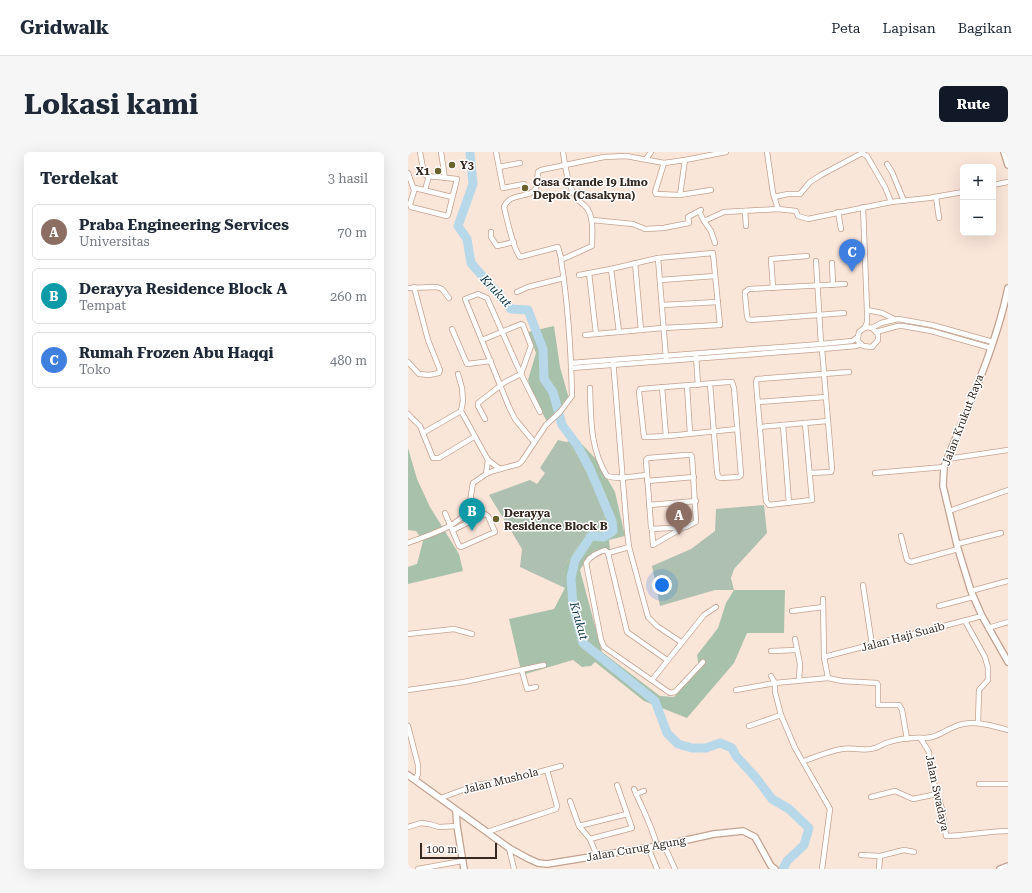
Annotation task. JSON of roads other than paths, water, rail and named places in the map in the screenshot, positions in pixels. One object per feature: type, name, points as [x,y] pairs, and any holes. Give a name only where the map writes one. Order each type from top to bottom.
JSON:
[{"type":"street","points":[[420,152],[424,174],[429,176],[457,179],[447,216],[413,209],[411,207],[410,196],[414,190],[418,188],[452,197]]},
{"type":"street","points":[[441,152],[444,178]]},
{"type":"street","points":[[496,152],[503,188],[524,184]]},
{"type":"street","points":[[561,258],[592,246],[592,220],[588,209],[578,201],[573,193],[565,166],[563,152]]},
{"type":"street","points":[[646,159],[651,152]]},
{"type":"street","points":[[408,543],[450,525],[463,516],[468,509],[473,483],[486,474],[519,464],[534,442],[572,396],[564,278],[558,246],[520,257],[504,207],[509,199],[532,192],[536,188],[538,172],[541,170],[626,154],[664,163],[726,152]]},
{"type":"street","points":[[767,152],[774,197],[778,209]]},
{"type":"street","points":[[1004,152],[1008,165]]},
{"type":"street","points":[[774,197],[800,194],[810,182],[862,153],[867,156],[885,187],[891,202]]},
{"type":"street","points":[[680,195],[685,160]]},
{"type":"street","points":[[499,167],[520,163]]},
{"type":"street","points":[[664,163],[655,193],[680,195],[711,190]]},
{"type":"street","points":[[887,164],[892,172],[904,201]]},
{"type":"street","points":[[408,173],[414,190]]},
{"type":"street","points":[[425,190],[429,176]]},
{"type":"street","points":[[996,184],[1008,182]]},
{"type":"street","points":[[704,221],[724,212],[778,209],[796,211],[798,216],[808,219],[891,202],[960,192]]},
{"type":"street","points":[[936,196],[939,218]]},
{"type":"street","points":[[571,366],[766,350],[856,346],[861,344],[869,347],[874,345],[878,337],[876,332],[869,328],[867,322],[863,207]]},
{"type":"street","points":[[592,220],[634,224],[645,229],[663,228],[689,223],[688,217],[700,210],[715,242]]},
{"type":"street","points":[[745,211],[746,226]]},
{"type":"street","points":[[838,212],[841,230]]},
{"type":"street","points":[[491,232],[497,246],[514,242]]},
{"type":"street","points":[[579,275],[658,258],[712,253],[718,302],[720,325],[663,328],[585,335]]},
{"type":"street","points":[[773,288],[772,259],[807,256]]},
{"type":"street","points":[[658,258],[666,358]]},
{"type":"street","points":[[810,473],[831,472],[832,469],[821,347],[816,261]]},
{"type":"street","points":[[635,263],[641,330]]},
{"type":"street","points":[[832,263],[833,284]]},
{"type":"street","points":[[611,269],[619,332]]},
{"type":"street","points":[[589,274],[596,334]]},
{"type":"street","points":[[660,280],[715,276]]},
{"type":"street","points":[[517,292],[528,287],[564,278]]},
{"type":"street","points":[[844,313],[748,319],[746,316],[745,292],[749,290],[773,288],[845,284]]},
{"type":"street","points":[[408,362],[419,374],[429,375],[438,373],[440,370],[428,340],[414,287]]},
{"type":"street","points":[[408,288],[439,287],[449,298]]},
{"type":"street","name":"Jalan Krukut Raya","points":[[1008,288],[1002,315],[991,348],[944,467],[943,486],[970,596],[1008,662]]},
{"type":"street","points":[[534,442],[515,419],[465,299],[478,294],[487,298],[521,374],[540,412]]},
{"type":"street","points":[[662,305],[718,302]]},
{"type":"street","points":[[867,310],[882,313],[896,319],[932,325],[993,342]]},
{"type":"street","points":[[896,319],[898,326]]},
{"type":"street","points":[[861,344],[858,338],[859,332],[896,319]]},
{"type":"street","points":[[482,340],[521,324],[523,325],[531,346],[521,374],[500,386],[478,403],[478,406],[485,419]]},
{"type":"street","points":[[876,332],[898,326],[931,331],[991,348]]},
{"type":"street","points":[[452,329],[467,364],[491,361]]},
{"type":"street","points":[[821,347],[852,341],[858,338]]},
{"type":"street","points":[[696,356],[698,385]]},
{"type":"street","points":[[613,363],[629,546],[648,617],[657,626],[681,642]]},
{"type":"street","points":[[805,423],[812,500],[770,505],[766,502],[756,382],[757,379],[849,372]]},
{"type":"street","points":[[458,374],[462,388],[463,401],[461,411],[488,460],[500,469]]},
{"type":"street","points":[[710,384],[714,431],[718,477],[739,477],[741,475],[737,429],[733,384],[730,382],[640,389],[639,392],[644,437],[666,436],[690,433],[714,431],[737,429]]},
{"type":"street","points":[[687,386],[690,433]]},
{"type":"street","points":[[590,388],[594,442],[598,459],[607,476],[613,478],[646,475]]},
{"type":"street","points":[[662,388],[666,436]]},
{"type":"street","points":[[758,402],[826,397]]},
{"type":"street","points":[[423,433],[461,411]]},
{"type":"street","points":[[408,414],[420,426],[433,458],[439,458],[474,437]]},
{"type":"street","points":[[760,427],[828,421]]},
{"type":"street","points":[[783,425],[789,503]]},
{"type":"street","points":[[947,459],[1008,450]]},
{"type":"street","points":[[689,455],[692,458],[696,501],[696,522],[653,545],[646,475],[645,462],[648,458],[689,455]]},
{"type":"street","points":[[486,474],[488,460]]},
{"type":"street","points":[[875,473],[944,467]]},
{"type":"street","points":[[647,481],[694,477]]},
{"type":"street","points":[[949,511],[1008,490]]},
{"type":"street","points":[[649,504],[696,501]]},
{"type":"street","points":[[445,513],[459,546],[461,547],[495,532],[488,516],[485,514],[453,530]]},
{"type":"street","points":[[652,529],[686,527]]},
{"type":"street","points":[[901,536],[907,560],[911,562],[1001,533]]},
{"type":"street","points":[[629,546],[608,553],[605,550],[596,553],[587,560],[586,563],[601,640],[604,647],[670,693],[674,693],[703,662]]},
{"type":"street","points":[[608,553],[627,632],[667,660]]},
{"type":"street","points":[[939,606],[957,602],[1008,581]]},
{"type":"street","points":[[863,585],[872,645]]},
{"type":"street","points":[[823,599],[824,657],[828,678]]},
{"type":"street","points":[[652,680],[704,615],[716,607]]},
{"type":"street","points":[[792,611],[823,607]]},
{"type":"street","name":"Jalan Haji Suaib","points":[[824,657],[982,616]]},
{"type":"street","points":[[967,620],[985,658],[988,668],[988,680],[980,690],[978,723]]},
{"type":"street","points":[[988,628],[1008,622]]},
{"type":"street","points":[[408,634],[454,629],[472,634]]},
{"type":"street","points":[[795,639],[800,664],[800,680]]},
{"type":"street","points":[[771,651],[796,650]]},
{"type":"street","points":[[408,690],[464,682],[522,671],[544,665]]},
{"type":"street","points":[[522,671],[527,689],[536,687]]},
{"type":"street","points":[[771,676],[775,683],[775,692],[781,715],[795,748],[804,761],[830,809],[822,869]]},
{"type":"street","points":[[736,690],[775,683],[828,678],[842,681],[877,684],[878,705],[899,705],[902,710],[907,739]]},
{"type":"street","points":[[749,726],[781,715]]},
{"type":"street","points":[[804,761],[841,749],[852,748],[866,750],[876,748],[886,743],[916,737],[921,739],[942,734],[953,727],[966,723],[978,723],[1008,730]]},
{"type":"street","points":[[408,726],[418,765],[418,774],[415,780]]},
{"type":"street","name":"Jalan Swadaya","points":[[921,739],[929,752],[930,770],[945,822],[946,836],[1008,832]]},
{"type":"street","name":"Jalan Mushola","points":[[441,798],[476,785],[510,780],[561,766]]},
{"type":"street","points":[[487,832],[556,809],[557,806],[547,770]]},
{"type":"street","name":"Jalan Curug Agung","points":[[408,775],[509,848],[526,858],[548,866],[664,845],[714,834],[743,831],[754,837],[770,866],[774,869]]},
{"type":"street","points":[[979,784],[1008,784]]},
{"type":"street","points":[[590,838],[632,828],[617,785]]},
{"type":"street","points":[[644,791],[635,791],[645,815],[654,831],[657,846]]},
{"type":"street","points":[[871,797],[895,791],[913,799],[937,794]]},
{"type":"street","points":[[570,801],[579,826],[590,838],[597,856]]},
{"type":"street","points":[[456,811],[464,869]]},
{"type":"street","points":[[579,826],[627,814]]},
{"type":"street","points":[[408,827],[420,823],[439,827],[457,826]]},
{"type":"street","points":[[664,845],[675,869]]},
{"type":"street","points":[[648,847],[657,869]]},
{"type":"street","points":[[509,848],[514,869]]},
{"type":"street","points":[[861,855],[880,856],[904,850],[914,852]]},
{"type":"street","points":[[880,856],[880,869]]},
{"type":"street","points":[[418,869],[462,861]]},
{"type":"street","points":[[1000,869],[1008,866]]},
{"type":"waterway","name":"Krukut","points":[[470,152],[473,184],[458,226],[467,239],[471,263],[511,309],[528,310],[543,349],[544,379],[553,392],[562,425],[577,445],[590,469],[612,521],[613,531],[604,537],[591,536],[575,560],[571,578],[573,606],[583,643],[655,701],[667,733],[678,744],[692,748],[706,748],[720,743],[732,748],[736,756],[757,779],[772,799],[789,809],[809,828],[804,845],[787,861],[783,869]]},
{"type":"place","name":"Y3","points":[[452,165]]},
{"type":"place","name":"X1","points":[[438,171]]},
{"type":"place","name":"Casa Grande I9 Limo Depok (Casakyna)","points":[[525,188]]},
{"type":"place","name":"Rumah Frozen Abu Haqqi","points":[[852,272]]},
{"type":"place","name":"Derayya Residence Block B","points":[[496,519]]},
{"type":"place","name":"Derayya Residence Block A","points":[[472,531]]},
{"type":"place","name":"Praba Engineering Services","points":[[679,535]]}]
